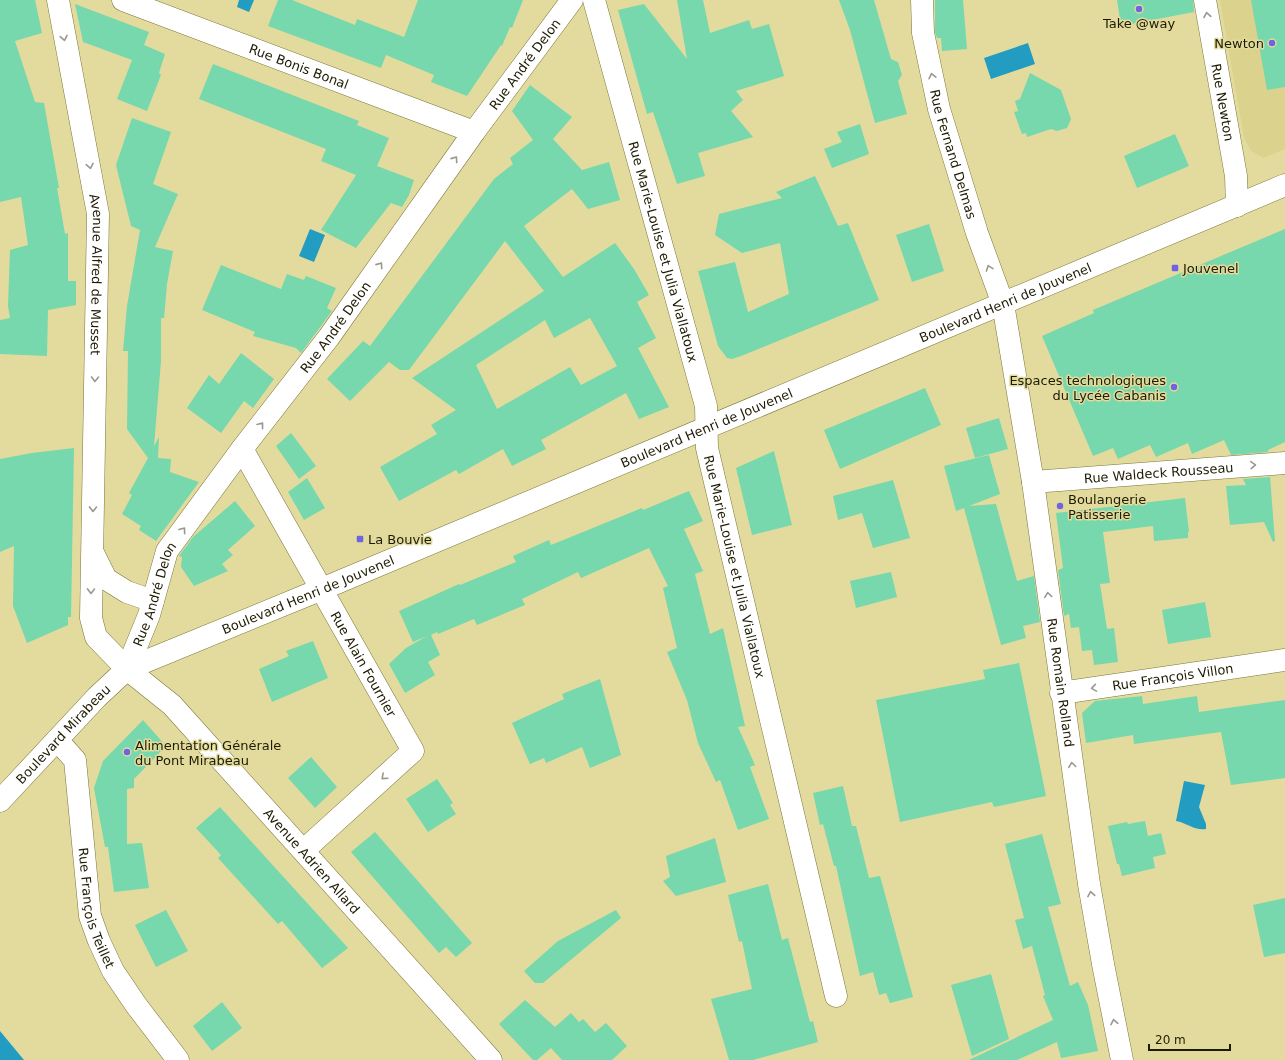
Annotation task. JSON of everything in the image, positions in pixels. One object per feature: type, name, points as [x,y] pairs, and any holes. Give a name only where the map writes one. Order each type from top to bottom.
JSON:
[{"type":"street","name":"Avenue Alfred de Musset","points":[[58,0],[98,214],[91,618],[96,637],[127,668]]},
{"type":"street","name":"Rue Bonis Bonal","points":[[123,0],[474,132]]},
{"type":"street","name":"Rue André Delon","points":[[127,668],[153,601],[167,551],[242,449],[329,337],[474,132],[572,0]]},
{"type":"street","name":"Rue Marie-Louise et Julia Viallatoux","points":[[594,0],[706,406],[708,448],[836,996]]},
{"type":"street","name":"Rue Fernand Delmas","points":[[922,0],[923,33],[939,109],[977,233],[1002,304]]},
{"type":"street","name":"Rue Newton","points":[[1205,0],[1240,149],[1236,176],[1237,206]]},
{"type":"street","name":"Boulevard Henri de Jouvenel","points":[[127,668],[322,589],[1285,186]]},
{"type":"street","name":"Rue Romain Rolland","points":[[1002,304],[1033,482],[1061,693],[1089,884],[1122,1060]]},
{"type":"street","name":"Rue Alain Fournier","points":[[242,449],[413,751],[304,850]]},
{"type":"street","name":"Rue Waldeck Rousseau","points":[[1033,482],[1285,463]]},
{"type":"street","name":"Avenue Alfred de Musset","points":[[92,552],[106,578],[127,592],[153,601]]},
{"type":"street","name":"Rue François Villon","points":[[1061,693],[1285,660]]},
{"type":"street","name":"Boulevard Mirabeau","points":[[0,801],[127,668]]},
{"type":"street","name":"Avenue Adrien Allard","points":[[127,668],[172,705],[304,850],[491,1060]]},
{"type":"street","name":"Rue François Teillet","points":[[57,740],[75,760],[90,916],[98,941],[113,971],[136,1005],[178,1060]]},
{"type":"shaded area","points":[[1220,0],[1285,0],[1285,149],[1264,158],[1251,151],[1244,138]]},
{"type":"water","points":[[239,0],[254,0],[249,12],[237,7]]},
{"type":"water","points":[[1028,43],[1035,64],[991,79],[984,58]]},
{"type":"water","points":[[310,229],[325,235],[314,262],[299,256]]},
{"type":"water","points":[[1184,781],[1205,785],[1199,807],[1206,824],[1206,829],[1198,829],[1176,821]]},
{"type":"water","points":[[0,1031],[24,1060],[0,1060]]},
{"type":"building","points":[[0,0],[35,0],[42,33],[15,41],[35,102],[44,103],[59,188],[57,188],[65,234],[68,233],[68,281],[76,281],[76,305],[48,310],[47,356],[0,354],[0,320],[10,318],[8,306],[10,250],[28,245],[21,197],[0,202]]},
{"type":"building","points":[[278,0],[292,0],[355,25],[357,19],[404,37],[418,0],[523,0],[512,28],[510,27],[502,46],[501,45],[467,96],[431,82],[434,75],[386,55],[381,68],[268,26]]},
{"type":"building","points":[[677,0],[703,0],[710,33],[749,20],[752,29],[769,24],[784,76],[736,91],[743,100],[731,111],[753,137],[698,153],[705,176],[677,184],[653,112],[647,114],[618,10],[644,4],[687,59]]},
{"type":"building","points":[[839,0],[874,0],[891,59],[898,62],[902,75],[898,81],[907,114],[875,123],[850,30]]},
{"type":"building","points":[[935,0],[963,0],[967,49],[942,51],[941,38],[937,38],[935,32]]},
{"type":"building","name":"Take @way","points":[[1117,0],[1193,0],[1194,12],[1121,26]]},
{"type":"building","name":"Newton","points":[[1251,0],[1285,0],[1285,87],[1267,90]]},
{"type":"building","points":[[75,4],[149,32],[144,45],[165,54],[159,73],[161,75],[147,111],[117,99],[132,60],[83,42]]},
{"type":"building","points":[[213,64],[359,121],[357,125],[389,138],[377,166],[414,180],[409,195],[402,207],[391,203],[356,248],[321,230],[356,175],[321,161],[326,149],[199,99]]},
{"type":"building","points":[[1030,73],[1061,90],[1071,119],[1067,128],[1057,131],[1051,129],[1027,137],[1026,133],[1022,134],[1014,112],[1018,111],[1015,101],[1020,99]]},
{"type":"building","points":[[530,85],[572,117],[553,139],[582,170],[609,162],[620,200],[588,209],[572,189],[524,226],[563,277],[615,243],[634,269],[649,295],[637,302],[656,338],[638,348],[669,407],[639,419],[626,393],[541,440],[546,449],[512,466],[503,449],[459,474],[456,470],[399,501],[380,467],[437,434],[431,425],[456,410],[412,378],[544,291],[505,241],[409,370],[400,370],[389,362],[350,401],[327,379],[363,341],[370,346],[494,179],[513,164],[510,158],[533,140],[512,111]],"holes":[[[590,318],[617,366],[581,385],[570,367],[497,409],[476,365],[545,320],[554,338]]]},
{"type":"building","points":[[132,118],[171,132],[153,184],[178,194],[155,247],[173,251],[167,284],[164,318],[161,318],[161,361],[154,446],[159,437],[158,458],[171,459],[170,472],[199,482],[156,541],[139,530],[141,526],[122,514],[132,495],[129,493],[148,458],[127,429],[128,351],[123,351],[127,306],[140,230],[131,226],[116,165]]},
{"type":"building","points":[[860,124],[869,154],[832,168],[824,149],[842,142],[837,132]]},
{"type":"building","points":[[1175,134],[1189,166],[1137,188],[1124,156]]},
{"type":"building","points":[[815,176],[838,226],[848,223],[879,300],[741,356],[732,359],[727,358],[718,346],[698,271],[735,262],[748,312],[789,294],[780,243],[742,253],[715,235],[719,214],[782,198],[776,192]]},
{"type":"building","points":[[929,224],[944,271],[912,282],[896,235]]},
{"type":"building","name":"Espaces technologiques du Lycée Cabanis","points":[[1285,229],[1285,442],[1268,450],[1268,452],[1231,455],[1224,440],[1192,454],[1188,443],[1156,457],[1150,445],[1118,459],[1113,448],[1093,456],[1042,336],[1094,313],[1093,310]]},
{"type":"building","points":[[221,265],[281,289],[287,274],[304,280],[306,276],[336,288],[327,308],[332,311],[301,353],[296,348],[253,336],[255,332],[202,310]]},
{"type":"building","points":[[241,353],[274,379],[253,408],[244,401],[221,433],[187,408],[209,375],[219,384]]},
{"type":"building","points":[[925,388],[941,425],[840,469],[824,430]]},
{"type":"building","points":[[999,418],[1008,449],[975,458],[966,428]]},
{"type":"building","points":[[291,433],[316,466],[299,479],[276,446]]},
{"type":"building","points":[[74,448],[71,617],[68,617],[68,625],[27,643],[13,606],[14,546],[0,552],[0,459],[32,453]]},
{"type":"building","points":[[774,451],[792,525],[752,535],[736,468]]},
{"type":"building","points":[[989,455],[1000,494],[969,506],[996,504],[1017,581],[1034,576],[1040,622],[1023,626],[1026,638],[1001,645],[964,508],[956,511],[944,466]]},
{"type":"building","points":[[1270,477],[1275,541],[1273,542],[1264,522],[1230,525],[1226,486],[1246,485],[1243,479]]},
{"type":"building","points":[[307,478],[325,508],[304,520],[288,492]]},
{"type":"building","points":[[893,480],[910,538],[873,548],[862,513],[838,520],[833,496]]},
{"type":"building","points":[[689,491],[703,521],[684,529],[703,571],[695,574],[710,634],[723,628],[745,726],[738,727],[755,765],[750,767],[769,819],[738,830],[720,780],[716,782],[698,743],[687,700],[667,652],[677,648],[663,588],[668,586],[649,548],[581,578],[578,572],[522,599],[525,605],[477,625],[474,619],[438,634],[437,632],[431,635],[440,655],[428,662],[435,675],[405,693],[389,664],[406,648],[427,636],[413,642],[399,611],[459,584],[460,585],[516,562],[513,556],[549,540],[551,545],[642,508],[643,510]]},
{"type":"building","points":[[1185,498],[1189,532],[1188,538],[1154,541],[1153,526],[1103,532],[1110,583],[1100,584],[1107,629],[1114,628],[1118,662],[1094,665],[1092,650],[1082,651],[1079,627],[1071,628],[1069,614],[1064,616],[1058,570],[1063,568],[1056,513]]},
{"type":"building","points":[[235,501],[255,526],[228,550],[233,555],[222,564],[228,571],[194,586],[181,567],[182,557],[179,556],[193,537]]},
{"type":"building","points":[[891,572],[897,597],[856,608],[850,581]]},
{"type":"building","points":[[1205,602],[1211,637],[1168,644],[1162,610]]},
{"type":"building","points":[[313,641],[328,678],[272,702],[259,669],[289,656],[286,651]]},
{"type":"building","points":[[1019,663],[1046,796],[994,807],[992,802],[900,822],[876,700],[985,679],[983,670]]},
{"type":"building","points":[[600,679],[621,755],[590,768],[582,747],[546,763],[544,758],[530,764],[512,723],[564,699],[562,694]]},
{"type":"building","points":[[1142,696],[1143,704],[1197,696],[1199,712],[1285,700],[1285,778],[1231,785],[1221,732],[1134,744],[1133,735],[1086,743],[1082,713],[1095,701]]},
{"type":"building","points":[[143,720],[166,746],[134,779],[134,788],[127,789],[127,844],[142,843],[149,888],[114,892],[108,847],[105,847],[94,788],[103,761]]},
{"type":"building","points":[[311,757],[337,787],[315,808],[288,778]]},
{"type":"building","points":[[437,779],[453,803],[450,805],[456,814],[428,832],[406,799]]},
{"type":"building","points":[[843,786],[852,826],[856,826],[869,878],[880,876],[913,997],[890,1003],[886,993],[879,995],[873,972],[860,976],[836,866],[834,866],[823,824],[820,825],[813,793]]},
{"type":"building","points":[[220,807],[348,948],[322,968],[282,921],[278,924],[218,858],[221,855],[196,828]]},
{"type":"building","points":[[1145,821],[1148,836],[1161,833],[1166,854],[1153,857],[1155,868],[1122,876],[1119,864],[1117,864],[1108,826],[1127,822],[1128,824]]},
{"type":"building","points":[[375,832],[472,943],[456,957],[446,947],[439,953],[351,852]]},
{"type":"building","points":[[1042,834],[1061,904],[1048,907],[1070,986],[1078,982],[1088,1005],[1098,1051],[1061,1058],[1057,1042],[1017,1060],[969,1060],[1053,1020],[1043,996],[1045,995],[1032,946],[1023,949],[1015,920],[1024,918],[1005,844]]},
{"type":"building","points":[[715,838],[726,882],[676,896],[663,881],[670,877],[666,856]]},
{"type":"building","points":[[768,884],[782,940],[788,938],[810,1022],[813,1021],[818,1042],[753,1060],[729,1060],[711,999],[752,989],[742,941],[739,942],[728,895]]},
{"type":"building","points":[[1285,898],[1285,953],[1264,957],[1253,905]]},
{"type":"building","points":[[166,910],[188,951],[156,967],[135,925]]},
{"type":"building","points":[[616,910],[621,918],[543,983],[535,983],[524,971],[558,941]]},
{"type":"building","points":[[991,974],[1009,1039],[972,1056],[951,985]]},
{"type":"building","points":[[525,1000],[555,1027],[571,1013],[579,1022],[583,1019],[595,1032],[606,1023],[627,1046],[612,1060],[562,1060],[551,1048],[537,1060],[533,1060],[499,1024]]},
{"type":"building","points":[[222,1002],[242,1028],[212,1051],[193,1026]]},
{"type":"place","name":"Take @way","points":[[1139,9]]},
{"type":"place","name":"Newton","points":[[1272,43]]},
{"type":"place","name":"Jouvenel","points":[[1175,268]]},
{"type":"place","name":"Espaces technologiques du Lycée Cabanis","points":[[1174,387]]},
{"type":"place","name":"Boulangerie Patisserie","points":[[1060,506]]},
{"type":"place","name":"La Bouvie","points":[[360,539]]},
{"type":"place","name":"Alimentation Générale du Pont Mirabeau","points":[[127,752]]}]
